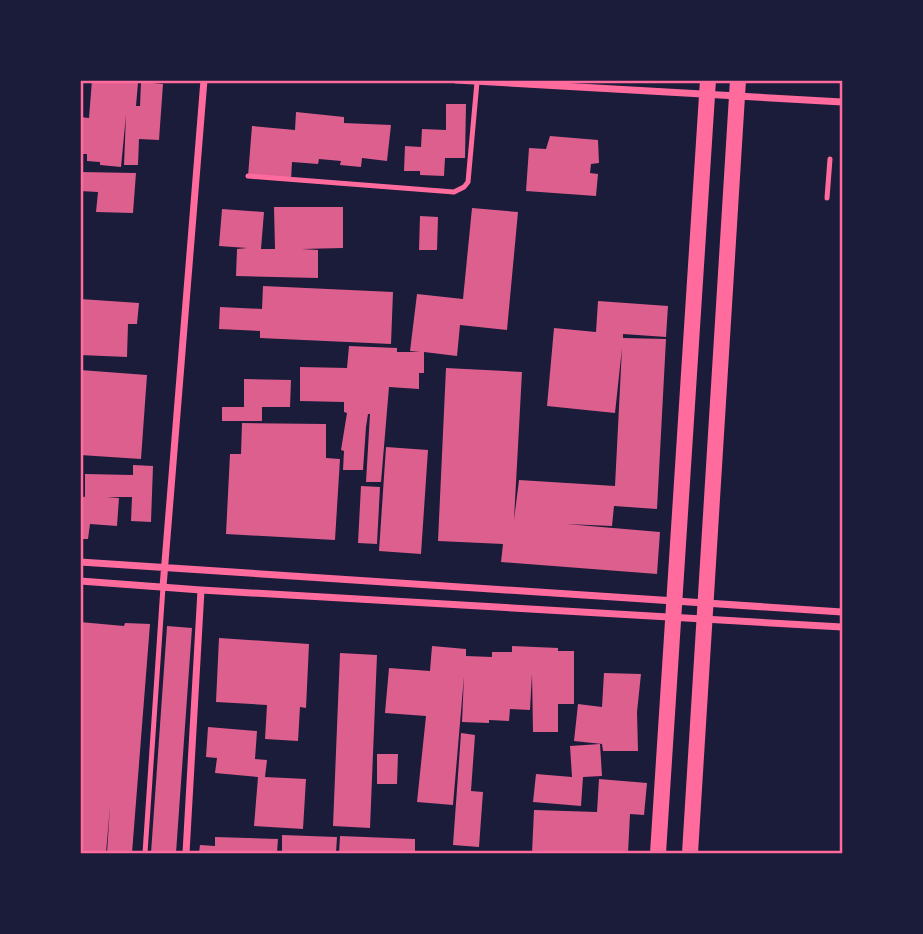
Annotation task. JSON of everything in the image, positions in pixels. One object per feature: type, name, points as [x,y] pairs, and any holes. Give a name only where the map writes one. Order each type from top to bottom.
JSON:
[{"type":"main road","points":[[658,853],[708,88]]},
{"type":"main road","points":[[690,853],[737,88]]},
{"type":"street","points":[[163,587],[204,80]]},
{"type":"street","points":[[456,80],[737,88],[842,102]]},
{"type":"street","points":[[80,562],[673,600],[707,610],[842,627]]},
{"type":"street","points":[[80,581],[672,618],[707,610],[842,612]]},
{"type":"street","points":[[186,853],[201,590]]},
{"type":"lane","points":[[248,176],[454,192],[468,182],[477,82]]},
{"type":"lane","points":[[827,198],[830,159]]},
{"type":"lane","points":[[145,853],[163,587]]},
{"type":"building","points":[[92,80],[138,83],[136,106],[140,106],[141,82],[163,84],[159,140],[139,139],[138,165],[124,165],[126,115],[121,167],[87,161],[87,154],[80,154],[80,117],[89,118]]},
{"type":"building","points":[[446,104],[466,104],[465,158],[445,158],[444,176],[404,171],[405,146],[421,147],[422,129],[446,130]]},
{"type":"building","points":[[296,112],[344,117],[344,123],[391,125],[387,161],[362,158],[361,167],[340,165],[341,161],[319,159],[318,164],[292,162],[291,180],[248,176],[252,126],[295,130]]},
{"type":"building","points":[[550,136],[598,140],[599,163],[591,164],[590,173],[598,174],[596,196],[526,191],[529,148],[546,149]]},
{"type":"building","points":[[80,172],[136,173],[133,213],[96,212],[98,192],[80,191]]},
{"type":"building","points":[[274,207],[343,207],[343,248],[302,249],[318,250],[318,278],[236,276],[237,249],[247,248],[219,246],[222,209],[264,212],[261,249],[275,249]]},
{"type":"building","points":[[472,208],[518,212],[507,330],[460,325],[457,356],[424,352],[424,373],[419,373],[419,389],[389,387],[381,482],[366,482],[370,414],[366,427],[363,470],[343,470],[344,451],[341,450],[347,413],[344,412],[344,402],[300,401],[300,367],[347,368],[349,346],[420,352],[410,351],[417,294],[463,299]]},
{"type":"building","points":[[420,216],[438,217],[437,250],[419,250]]},
{"type":"building","points":[[263,286],[393,292],[391,344],[260,338],[260,331],[219,329],[220,307],[262,309]]},
{"type":"building","points":[[80,299],[139,303],[137,324],[128,324],[127,357],[80,355]]},
{"type":"building","points":[[598,301],[668,306],[666,337],[623,334],[623,338],[666,339],[657,509],[614,506],[612,526],[566,524],[660,532],[657,574],[501,562],[503,544],[438,541],[446,368],[522,372],[514,520],[519,480],[615,486],[622,348],[615,413],[547,406],[554,328],[596,332]]},
{"type":"building","points":[[80,370],[147,375],[141,459],[80,455]]},
{"type":"building","points":[[244,379],[291,380],[290,407],[262,407],[262,421],[222,421],[222,407],[244,407]]},
{"type":"building","points":[[242,423],[326,424],[326,458],[340,459],[335,540],[226,534],[230,454],[241,454]]},
{"type":"building","points":[[386,447],[428,450],[421,554],[379,551]]},
{"type":"building","points":[[133,465],[153,466],[151,522],[131,521],[132,497],[107,497],[119,498],[117,526],[90,524],[88,539],[80,539],[80,496],[85,497],[85,474],[133,475]]},
{"type":"building","points":[[361,486],[380,487],[377,544],[358,543]]},
{"type":"building","points":[[80,622],[124,626],[125,623],[150,624],[132,853],[107,853],[110,806],[106,853],[80,853]]},
{"type":"building","points":[[167,626],[192,628],[176,853],[151,853]]},
{"type":"building","points":[[219,638],[309,644],[306,708],[300,707],[298,741],[265,739],[267,705],[216,702]]},
{"type":"building","points":[[432,646],[466,649],[466,656],[492,657],[492,652],[512,652],[512,646],[574,651],[574,704],[558,704],[558,732],[533,732],[532,674],[530,710],[510,709],[509,721],[462,722],[464,676],[453,805],[417,802],[426,716],[385,713],[389,668],[430,671]]},
{"type":"building","points":[[340,653],[377,655],[370,828],[333,826]]},
{"type":"building","points":[[604,673],[641,674],[637,712],[638,751],[603,751],[602,744],[574,741],[578,704],[602,707]]},
{"type":"building","points":[[208,727],[257,731],[255,759],[267,760],[265,777],[306,779],[303,829],[254,826],[258,777],[215,773],[217,758],[206,757]]},
{"type":"building","points":[[461,733],[475,735],[471,791],[483,792],[479,847],[453,845]]},
{"type":"building","points":[[600,744],[602,776],[583,777],[581,806],[533,802],[536,774],[572,777],[570,746]]},
{"type":"building","points":[[377,754],[398,754],[397,784],[377,784]]},
{"type":"building","points":[[599,779],[647,783],[644,815],[630,814],[628,853],[532,853],[534,810],[597,812]]},
{"type":"building","points":[[282,835],[337,837],[336,853],[282,853]]},
{"type":"building","points":[[340,836],[415,839],[415,853],[339,853]]},
{"type":"building","points":[[215,837],[278,839],[277,853],[199,853],[200,845],[215,846]]}]
